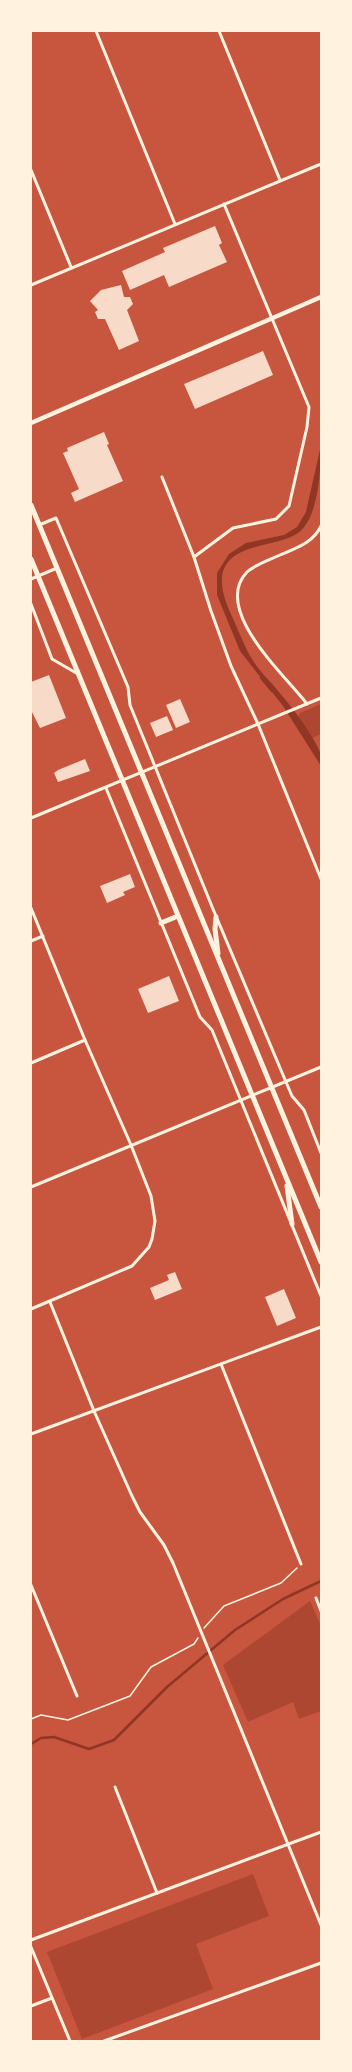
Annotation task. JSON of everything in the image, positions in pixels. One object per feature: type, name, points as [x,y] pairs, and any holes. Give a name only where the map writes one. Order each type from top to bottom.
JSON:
[{"type":"main road","points":[[31,423],[321,297]]},
{"type":"main road","points":[[31,505],[321,1206]]},
{"type":"main road","points":[[31,559],[321,1262]]},
{"type":"main road","points":[[161,923],[178,916]]},
{"type":"main road","points":[[216,917],[215,929],[218,960]]},
{"type":"main road","points":[[286,1177],[292,1212],[292,1224]]},
{"type":"street","points":[[96,31],[175,224]]},
{"type":"street","points":[[219,31],[280,180]]},
{"type":"street","points":[[31,285],[321,164]]},
{"type":"street","points":[[31,170],[72,267]]},
{"type":"street","points":[[194,557],[233,528],[276,519],[286,510],[292,500],[307,427],[309,407],[224,204]]},
{"type":"street","points":[[162,477],[194,557],[211,612],[231,666],[258,724],[321,879]]},
{"type":"street","points":[[39,525],[56,518],[128,687],[130,705],[216,917],[292,1096],[304,1110],[321,1153]]},
{"type":"street","points":[[307,704],[253,639],[242,614],[238,597],[240,583],[248,572],[262,563],[307,543],[321,526]]},
{"type":"street","points":[[31,579],[57,568]]},
{"type":"street","points":[[31,604],[52,659],[79,675]]},
{"type":"street","points":[[31,818],[155,768],[321,698]]},
{"type":"street","points":[[106,788],[200,1017],[212,1030],[321,1296]]},
{"type":"street","points":[[31,908],[85,1040],[131,1145],[155,1211],[154,1230],[149,1247],[137,1262],[127,1269],[31,1310]]},
{"type":"street","points":[[31,941],[43,936]]},
{"type":"street","points":[[31,1063],[85,1040]]},
{"type":"street","points":[[31,1187],[321,1067]]},
{"type":"street","points":[[50,1302],[94,1411],[140,1512],[164,1545],[173,1563],[321,1925]]},
{"type":"street","points":[[31,1434],[321,1328]]},
{"type":"street","points":[[220,1364],[301,1564]]},
{"type":"street","points":[[31,1585],[76,1696]]},
{"type":"street","points":[[316,1598],[321,1611]]},
{"type":"street","points":[[115,1787],[157,1893]]},
{"type":"street","points":[[31,1940],[321,1832]]},
{"type":"street","points":[[31,1946],[70,2041]]},
{"type":"street","points":[[104,2041],[321,1962]]},
{"type":"street","points":[[31,2006],[52,1998]]},
{"type":"path","points":[[31,1719],[41,1715],[68,1720],[130,1696],[151,1667],[194,1644],[207,1624],[224,1606],[281,1583],[301,1564]]},
{"type":"shaded area","points":[[321,445],[319,479],[315,505],[305,526],[298,533],[289,538],[253,548],[232,558],[225,566],[222,584],[227,605],[249,655],[259,670],[292,708],[311,735],[321,754],[321,766],[283,706],[240,651],[217,595],[217,573],[229,554],[246,543],[284,535],[297,527],[306,512]]},
{"type":"shaded area","points":[[321,704],[321,734],[310,739],[298,717],[300,713]]},
{"type":"shaded area","points":[[310,1601],[321,1626],[321,1711],[299,1719],[293,1702],[248,1722],[223,1665]]},
{"type":"shaded area","points":[[253,1874],[269,1916],[196,1944],[213,1989],[82,2039],[47,1952]]},
{"type":"building","points":[[215,226],[222,243],[219,245],[227,262],[169,287],[164,275],[130,290],[122,271],[165,252],[163,248]]},
{"type":"building","points":[[121,285],[124,297],[130,297],[133,304],[127,310],[139,341],[119,350],[105,319],[98,319],[95,312],[98,310],[90,301],[101,290]]},
{"type":"building","points":[[263,351],[273,375],[195,409],[184,384]]},
{"type":"building","points":[[104,432],[109,444],[107,445],[123,481],[75,502],[71,493],[79,489],[63,453],[68,451],[67,448]]},
{"type":"building","points":[[49,675],[66,718],[40,728],[31,710],[31,682]]},
{"type":"building","points":[[180,699],[190,722],[176,728],[166,705]]},
{"type":"building","points":[[167,716],[173,730],[156,737],[150,723]]},
{"type":"building","points":[[85,759],[90,771],[58,782],[54,773]]},
{"type":"building","points":[[130,874],[135,887],[123,892],[125,895],[107,903],[100,886]]},
{"type":"building","points":[[169,976],[179,1001],[148,1013],[138,989]]},
{"type":"building","points":[[175,1272],[182,1289],[155,1300],[150,1288],[169,1280],[167,1275]]},
{"type":"building","points":[[284,1289],[296,1318],[277,1326],[265,1297]]},
{"type":"waterway","points":[[261,678],[272,691]]},
{"type":"waterway","points":[[31,1744],[41,1738],[54,1737],[89,1749],[114,1740],[167,1687],[235,1630],[283,1599],[321,1581]]}]
